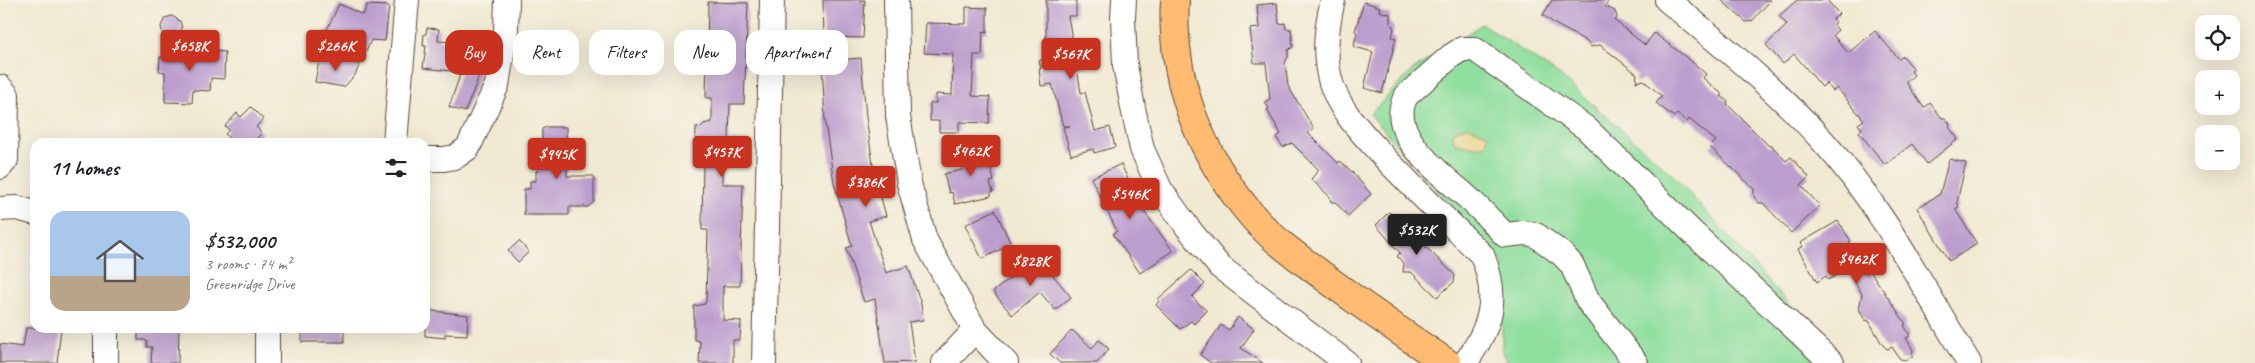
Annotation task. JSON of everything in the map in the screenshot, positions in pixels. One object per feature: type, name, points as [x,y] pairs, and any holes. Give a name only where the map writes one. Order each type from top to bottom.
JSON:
[{"type":"main road","points":[[1175,0],[1176,50],[1187,101],[1203,143],[1254,219],[1282,245],[1381,319],[1448,363]]},
{"type":"street","points":[[395,138],[407,0]]},
{"type":"street","points":[[430,159],[456,157],[468,148],[497,85],[506,29],[507,0]]},
{"type":"street","points":[[764,363],[772,0]]},
{"type":"street","points":[[896,0],[898,116],[909,183],[925,240],[975,330],[1006,363]]},
{"type":"street","points":[[1124,0],[1125,66],[1133,108],[1142,149],[1160,189],[1188,228],[1220,267],[1347,363]]},
{"type":"street","points":[[1333,0],[1326,41],[1327,64],[1338,100],[1358,129],[1482,255],[1487,266],[1492,293],[1487,328],[1466,363]]},
{"type":"street","points":[[1667,0],[1791,108],[1822,140],[1896,238],[1970,363]]},
{"type":"street","points":[[1636,363],[1588,301],[1572,264],[1549,243],[1536,235],[1524,233],[1504,235],[1487,215],[1443,178],[1421,154],[1402,125],[1400,112],[1402,103],[1407,95],[1450,56],[1462,49],[1474,49],[1586,128],[1692,232],[1832,363]]},
{"type":"street","points":[[0,87],[7,95],[6,160],[0,167]]},
{"type":"street","points":[[0,209],[17,208],[30,212]]},
{"type":"street","points":[[944,363],[975,330]]},
{"type":"street","points":[[106,333],[106,363]]},
{"type":"street","points":[[267,333],[267,363]]},
{"type":"green space","points":[[1482,24],[1559,75],[1673,175],[1842,363],[1509,363],[1502,351],[1503,263],[1370,114],[1413,70]]},
{"type":"sand","points":[[1466,126],[1488,135],[1486,145],[1475,147],[1454,142],[1453,134],[1456,130]]},
{"type":"building","points":[[823,0],[865,0],[863,38],[848,38],[848,30],[824,30]]},
{"type":"building","points":[[1046,0],[1076,0],[1076,16],[1068,16],[1074,49],[1096,45],[1099,64],[1077,68],[1081,93],[1085,92],[1095,131],[1110,127],[1115,147],[1094,153],[1093,149],[1071,155],[1063,127],[1070,126],[1063,126],[1052,84],[1041,86],[1039,61],[1049,57],[1046,38]]},
{"type":"building","points":[[1552,0],[1609,0],[1605,6],[1615,11],[1617,17],[1615,21],[1645,45],[1654,33],[1691,61],[1706,74],[1703,78],[1723,95],[1721,96],[1728,102],[1727,104],[1769,146],[1772,146],[1786,161],[1791,157],[1809,177],[1801,185],[1820,206],[1791,233],[1763,203],[1759,203],[1754,197],[1754,189],[1710,147],[1716,141],[1689,119],[1687,122],[1677,114],[1674,117],[1656,103],[1662,96],[1643,80],[1636,82],[1637,74],[1600,45],[1591,47],[1586,41],[1543,15]]},
{"type":"building","points":[[1721,0],[1771,0],[1752,21],[1746,22]]},
{"type":"building","points":[[1797,0],[1827,0],[1839,14],[1833,19],[1835,22],[1833,24],[1838,30],[1833,35],[1848,53],[1875,31],[1899,59],[1903,56],[1914,69],[1911,71],[1914,75],[1906,82],[1924,108],[1930,103],[1942,118],[1945,118],[1950,124],[1949,127],[1958,139],[1927,164],[1912,144],[1885,165],[1859,132],[1862,129],[1858,124],[1864,120],[1837,88],[1833,91],[1826,83],[1822,87],[1794,54],[1783,64],[1766,45],[1787,25],[1779,16]]},
{"type":"building","points":[[708,2],[748,3],[744,104],[730,104],[729,140],[747,141],[746,160],[722,160],[722,184],[743,184],[740,286],[723,286],[723,320],[741,321],[740,340],[733,340],[733,363],[699,363],[700,342],[694,339],[694,306],[705,304],[706,301],[708,230],[702,230],[703,158],[695,158],[696,127],[700,128],[704,124],[712,122],[712,98],[706,98],[706,75],[736,75],[736,30],[707,30]]},
{"type":"building","points":[[1364,2],[1380,7],[1379,11],[1390,14],[1390,21],[1394,29],[1392,37],[1396,38],[1382,93],[1364,88],[1373,52],[1355,47],[1354,44],[1357,33],[1355,31]]},
{"type":"building","points":[[1277,3],[1279,24],[1285,23],[1286,29],[1291,29],[1293,47],[1288,50],[1288,57],[1285,62],[1288,86],[1314,129],[1308,133],[1338,163],[1340,161],[1352,172],[1371,194],[1348,216],[1335,202],[1331,202],[1330,197],[1311,179],[1319,170],[1292,143],[1283,147],[1276,137],[1281,134],[1267,110],[1269,109],[1265,102],[1270,99],[1266,63],[1254,63],[1250,29],[1259,28],[1257,5]]},
{"type":"building","points":[[339,4],[363,15],[367,5],[389,6],[385,41],[371,40],[366,52],[325,34]]},
{"type":"building","points":[[966,7],[987,8],[987,33],[983,32],[982,55],[974,55],[972,96],[990,97],[989,123],[959,122],[959,132],[939,132],[939,121],[930,121],[930,103],[936,103],[936,94],[952,95],[953,54],[924,53],[926,23],[966,24]]},
{"type":"building","points":[[172,16],[180,21],[182,28],[174,40],[162,33],[161,26],[165,18]]},
{"type":"building","points":[[427,28],[439,29],[438,41],[445,42],[445,70],[423,68],[426,46],[423,46],[424,34],[426,34]]},
{"type":"building","points":[[167,48],[225,52],[224,79],[211,78],[210,91],[193,90],[192,103],[165,102],[165,72],[159,71],[160,57],[167,57]]},
{"type":"building","points":[[320,56],[360,64],[355,75],[344,87],[315,82]]},
{"type":"building","points":[[861,58],[866,117],[874,172],[886,216],[869,221],[886,273],[908,266],[921,304],[923,320],[909,322],[915,362],[885,363],[875,299],[864,302],[846,248],[852,246],[834,183],[825,122],[823,75],[848,75],[848,59]]},
{"type":"building","points":[[460,75],[479,75],[465,112],[449,107]]},
{"type":"building","points":[[251,107],[263,119],[256,127],[262,133],[257,138],[229,138],[225,134],[229,130],[225,126],[237,113],[241,117]]},
{"type":"building","points":[[546,127],[566,127],[567,176],[594,176],[594,202],[588,207],[569,207],[569,215],[524,215],[524,189],[530,189],[530,181],[536,181],[536,171],[539,171],[538,152],[542,152],[542,129]]},
{"type":"building","points":[[973,148],[974,151],[982,149],[983,152],[987,152],[994,181],[990,182],[993,192],[991,196],[955,204],[952,192],[949,193],[944,174],[962,170],[957,151]]},
{"type":"building","points":[[1949,159],[1966,163],[1957,202],[1959,207],[1955,209],[1977,244],[1949,261],[1917,208],[1940,194]]},
{"type":"building","points":[[1121,164],[1141,207],[1173,251],[1140,273],[1113,234],[1117,231],[1091,178]]},
{"type":"building","points":[[995,210],[1011,244],[982,259],[965,225]]},
{"type":"building","points":[[1389,212],[1455,275],[1454,282],[1437,297],[1411,272],[1403,272],[1404,264],[1397,256],[1400,253],[1376,225]]},
{"type":"building","points":[[1838,221],[1851,241],[1849,242],[1866,273],[1870,271],[1906,324],[1904,325],[1910,336],[1906,338],[1913,350],[1912,357],[1906,360],[1900,359],[1892,347],[1887,349],[1882,344],[1869,321],[1865,320],[1859,309],[1862,294],[1847,269],[1828,280],[1826,276],[1817,282],[1798,249],[1803,246],[1800,243]]},
{"type":"building","points":[[519,241],[529,252],[518,262],[508,251]]},
{"type":"building","points":[[1037,256],[1071,297],[1055,310],[1040,292],[1012,315],[993,292]]},
{"type":"building","points":[[1191,270],[1205,284],[1192,297],[1207,311],[1194,324],[1191,321],[1180,329],[1156,305],[1159,301],[1158,299]]},
{"type":"building","points":[[430,311],[468,315],[467,335],[445,334],[445,338],[425,336],[425,333],[430,333]]},
{"type":"building","points":[[1238,317],[1254,329],[1241,348],[1263,363],[1211,363],[1200,355],[1221,325],[1229,330]]},
{"type":"building","points":[[26,328],[30,328],[30,333],[60,333],[57,363],[0,363],[0,344],[23,347]]},
{"type":"building","points":[[1072,330],[1092,348],[1099,340],[1109,349],[1097,363],[1060,363],[1050,354]]},
{"type":"building","points":[[138,333],[179,333],[178,363],[151,363],[152,347],[147,347],[147,341],[138,340]]},
{"type":"building","points":[[302,333],[344,333],[344,342],[302,342]]}]
